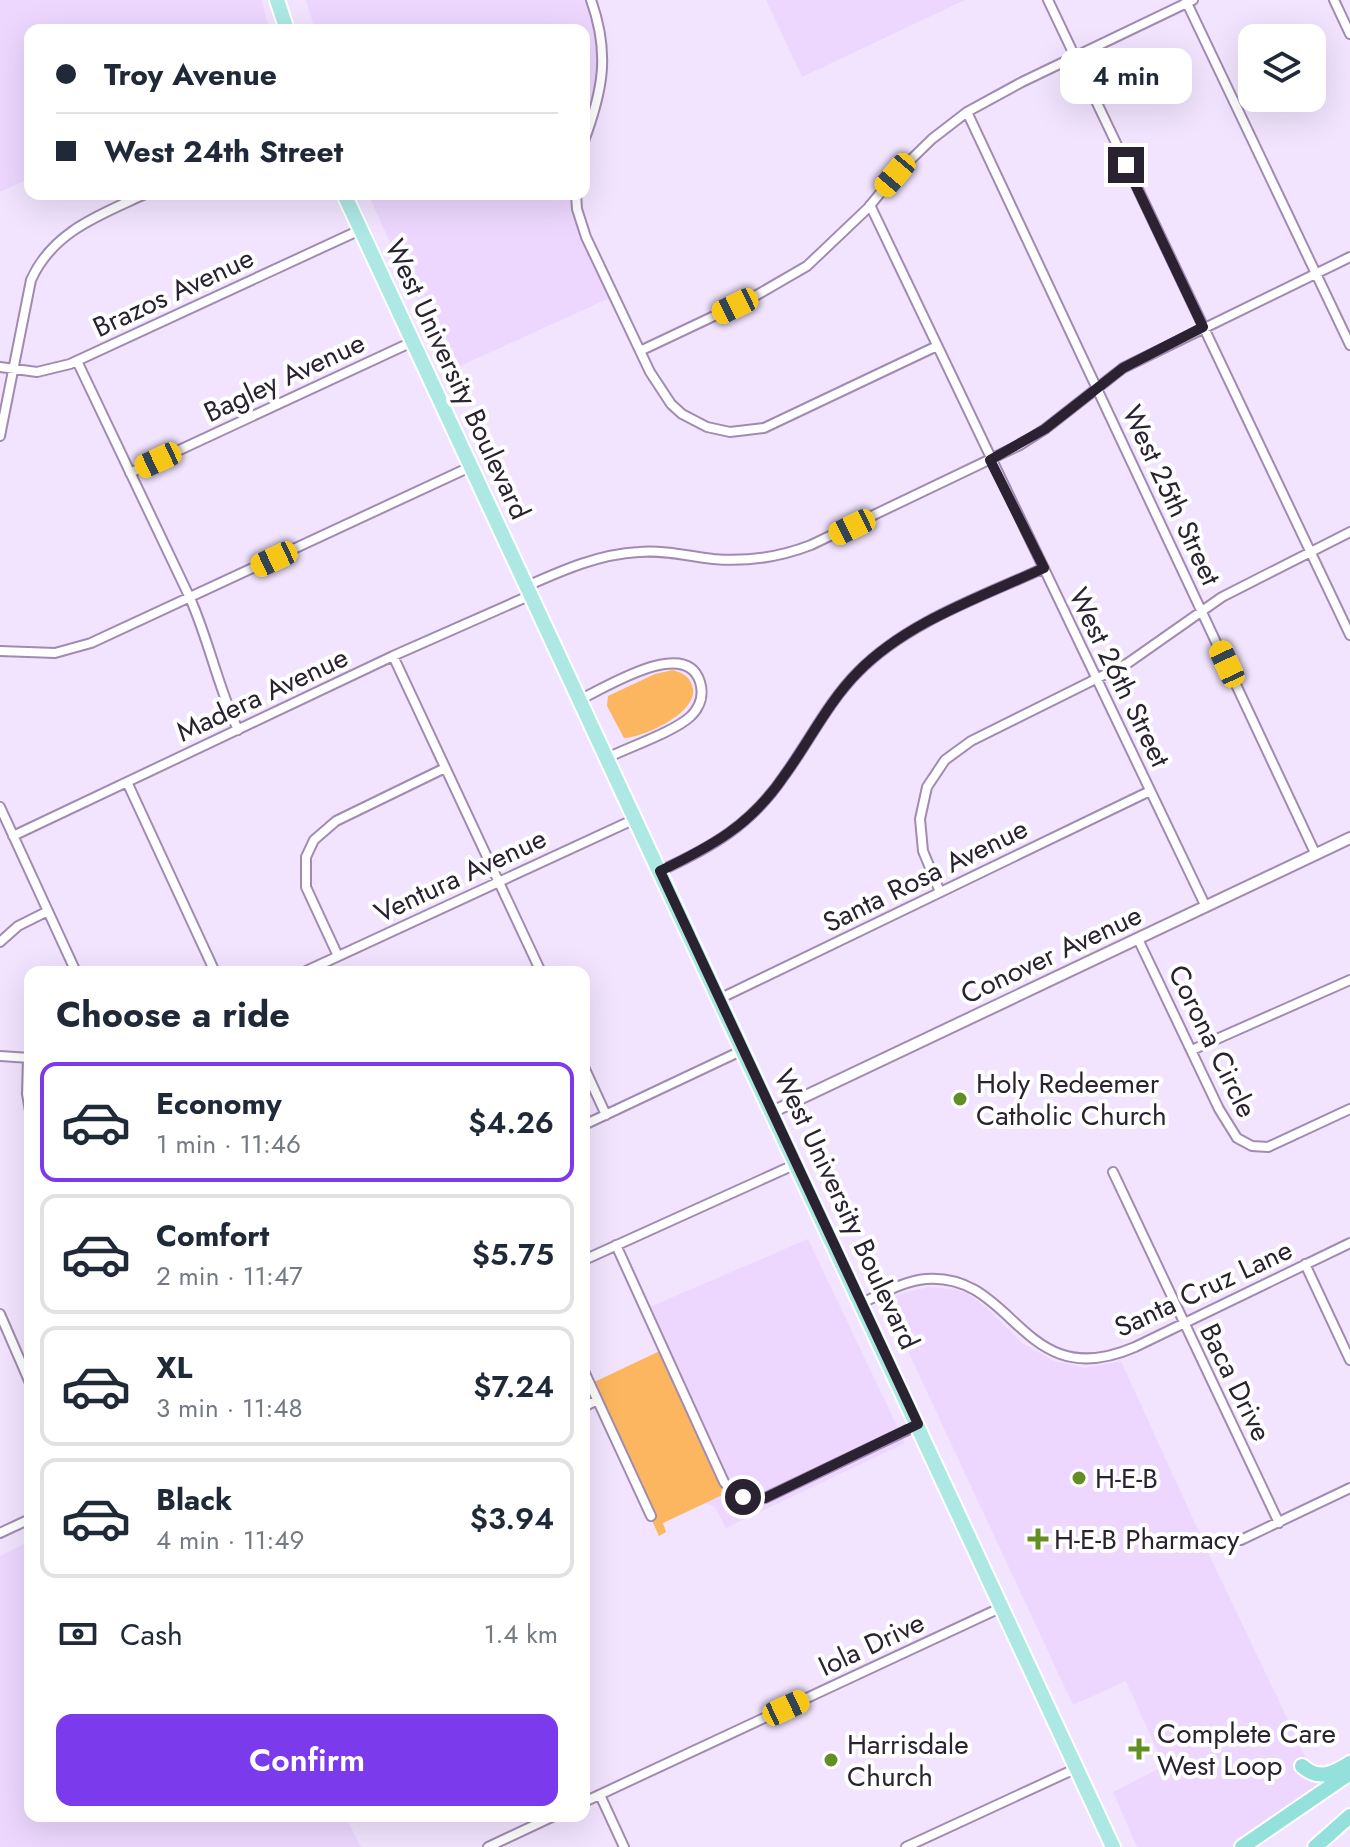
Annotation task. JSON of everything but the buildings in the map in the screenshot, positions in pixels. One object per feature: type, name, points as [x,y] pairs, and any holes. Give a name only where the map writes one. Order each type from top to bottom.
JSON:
[{"type":"highway","points":[[1302,1766],[1310,1772],[1327,1775],[1350,1763]]},
{"type":"highway","points":[[1242,1847],[1350,1773]]},
{"type":"highway","points":[[1315,1847],[1350,1816]]},
{"type":"main road","points":[[277,0],[284,23]]},
{"type":"main road","points":[[284,23],[285,0]]},
{"type":"main road","name":"West University Boulevard","points":[[347,200],[1113,1847]]},
{"type":"street","points":[[590,122],[601,88],[604,62],[602,36],[591,0]]},
{"type":"street","points":[[1048,0],[1350,635]]},
{"type":"street","points":[[1334,0],[1350,34]]},
{"type":"street","points":[[640,351],[787,278],[812,261],[932,139],[967,112],[1189,1],[1350,345]]},
{"type":"street","name":"West 25th Street","points":[[967,112],[1316,855]]},
{"type":"street","points":[[0,436],[31,280],[42,258],[68,232],[133,200]]},
{"type":"street","points":[[576,200],[586,237],[662,393],[682,414],[707,427],[740,433],[764,428],[937,346]]},
{"type":"street","name":"West 26th Street","points":[[870,205],[1206,907]]},
{"type":"street","name":"Brazos Avenue","points":[[0,367],[46,371],[77,361],[360,230]]},
{"type":"street","name":"Madera Avenue","points":[[13,836],[588,561],[627,553],[658,552],[736,560],[787,553],[824,540],[990,460],[1045,429],[1123,368],[1350,257]]},
{"type":"street","name":"Bagley Avenue","points":[[130,473],[412,342]]},
{"type":"street","points":[[77,361],[190,598],[238,730]]},
{"type":"street","points":[[0,651],[37,654],[72,650],[470,467]]},
{"type":"street","points":[[940,892],[923,851],[920,835],[922,803],[935,773],[945,760],[971,741],[1097,679],[1154,646],[1201,609],[1259,576],[1350,532]]},
{"type":"street","points":[[660,871],[705,850],[736,830],[783,778],[831,704],[858,672],[890,644],[926,623],[1044,568]]},
{"type":"street","points":[[393,656],[538,966]]},
{"type":"street","points":[[579,700],[662,663],[682,664],[698,677],[701,701],[689,718],[607,758]]},
{"type":"street","points":[[338,956],[304,877],[306,857],[314,840],[336,821],[445,768]]},
{"type":"street","points":[[127,782],[212,966]]},
{"type":"street","name":"Santa Rosa Avenue","points":[[719,999],[1150,791]]},
{"type":"street","points":[[0,807],[73,966]]},
{"type":"street","name":"Ventura Avenue","points":[[317,966],[635,819]]},
{"type":"street","name":"Conover Avenue","points":[[772,1112],[1350,838]]},
{"type":"street","points":[[0,942],[18,926],[48,911]]},
{"type":"street","name":"Corona Circle","points":[[1138,939],[1231,1131],[1245,1144],[1268,1147],[1350,1109]]},
{"type":"street","points":[[1192,1050],[1350,980]]},
{"type":"street","points":[[590,1122],[743,1050]]},
{"type":"street","points":[[0,1056],[24,1058]]},
{"type":"street","points":[[590,1080],[606,1115]]},
{"type":"street","points":[[590,1257],[796,1164]]},
{"type":"street","name":"Baca Drive","points":[[1113,1172],[1279,1523]]},
{"type":"street","name":"Santa Cruz Lane","points":[[862,1303],[909,1282],[933,1279],[957,1282],[994,1303],[1041,1346],[1063,1356],[1075,1358],[1121,1353],[1350,1243]]},
{"type":"street","points":[[616,1245],[724,1482],[732,1491],[750,1499],[765,1498],[918,1424]]},
{"type":"street","points":[[1305,1264],[1350,1360]]},
{"type":"street","points":[[0,1314],[24,1369]]},
{"type":"street","points":[[590,1384],[651,1516]]},
{"type":"street","points":[[590,1404],[597,1400]]},
{"type":"street","points":[[1226,1539],[1241,1540],[1350,1488]]},
{"type":"street","points":[[0,1533],[24,1522]]},
{"type":"street","name":"Iola Drive","points":[[590,1799],[1002,1607]]},
{"type":"street","points":[[906,1847],[1077,1768]]},
{"type":"street","points":[[600,1795],[624,1847]]},
{"type":"street","points":[[488,1847],[541,1822]]},
{"type":"shaded area","points":[[0,0],[262,0],[268,24],[24,24],[24,181],[0,192]]},
{"type":"shaded area","points":[[306,0],[591,0],[598,22],[598,101],[590,126],[590,24],[313,24]]},
{"type":"shaded area","points":[[766,0],[965,0],[802,77]]},
{"type":"shaded area","points":[[371,200],[576,200],[579,217],[614,296],[449,371]]},
{"type":"shaded area","points":[[673,670],[685,675],[691,682],[693,695],[689,704],[657,728],[624,738],[607,706],[608,696],[655,674]]},
{"type":"shaded area","points":[[808,1239],[905,1443],[726,1528],[715,1507],[705,1503],[730,1492],[645,1309]]},
{"type":"shaded area","points":[[928,1287],[967,1293],[1022,1343],[1054,1361],[1085,1368],[1121,1361],[1319,1785],[1232,1847],[1137,1847],[1113,1792],[1164,1766],[1126,1681],[1073,1705],[885,1302],[899,1294]]},
{"type":"shaded area","points":[[664,1349],[731,1491],[663,1523],[666,1532],[659,1536],[590,1384]]},
{"type":"shaded area","points":[[24,1544],[24,1822],[348,1822],[361,1847],[0,1847],[0,1556]]},
{"type":"place","name":"Holy Redeemer Catholic Church","points":[[960,1099]]},
{"type":"place","name":"H-E-B","points":[[1079,1478]]},
{"type":"place","name":"H-E-B Pharmacy","points":[[1038,1539]]},
{"type":"place","name":"Complete Care West Loop","points":[[1139,1749]]},
{"type":"place","name":"Harrisdale Church","points":[[831,1760]]},
{"type":"route","points":[[743,1497],[765,1498],[918,1424],[660,871],[705,850],[736,830],[783,778],[831,704],[858,672],[890,644],[926,623],[1044,568],[990,460],[1045,429],[1123,368],[1203,327],[1126,165]]}]
